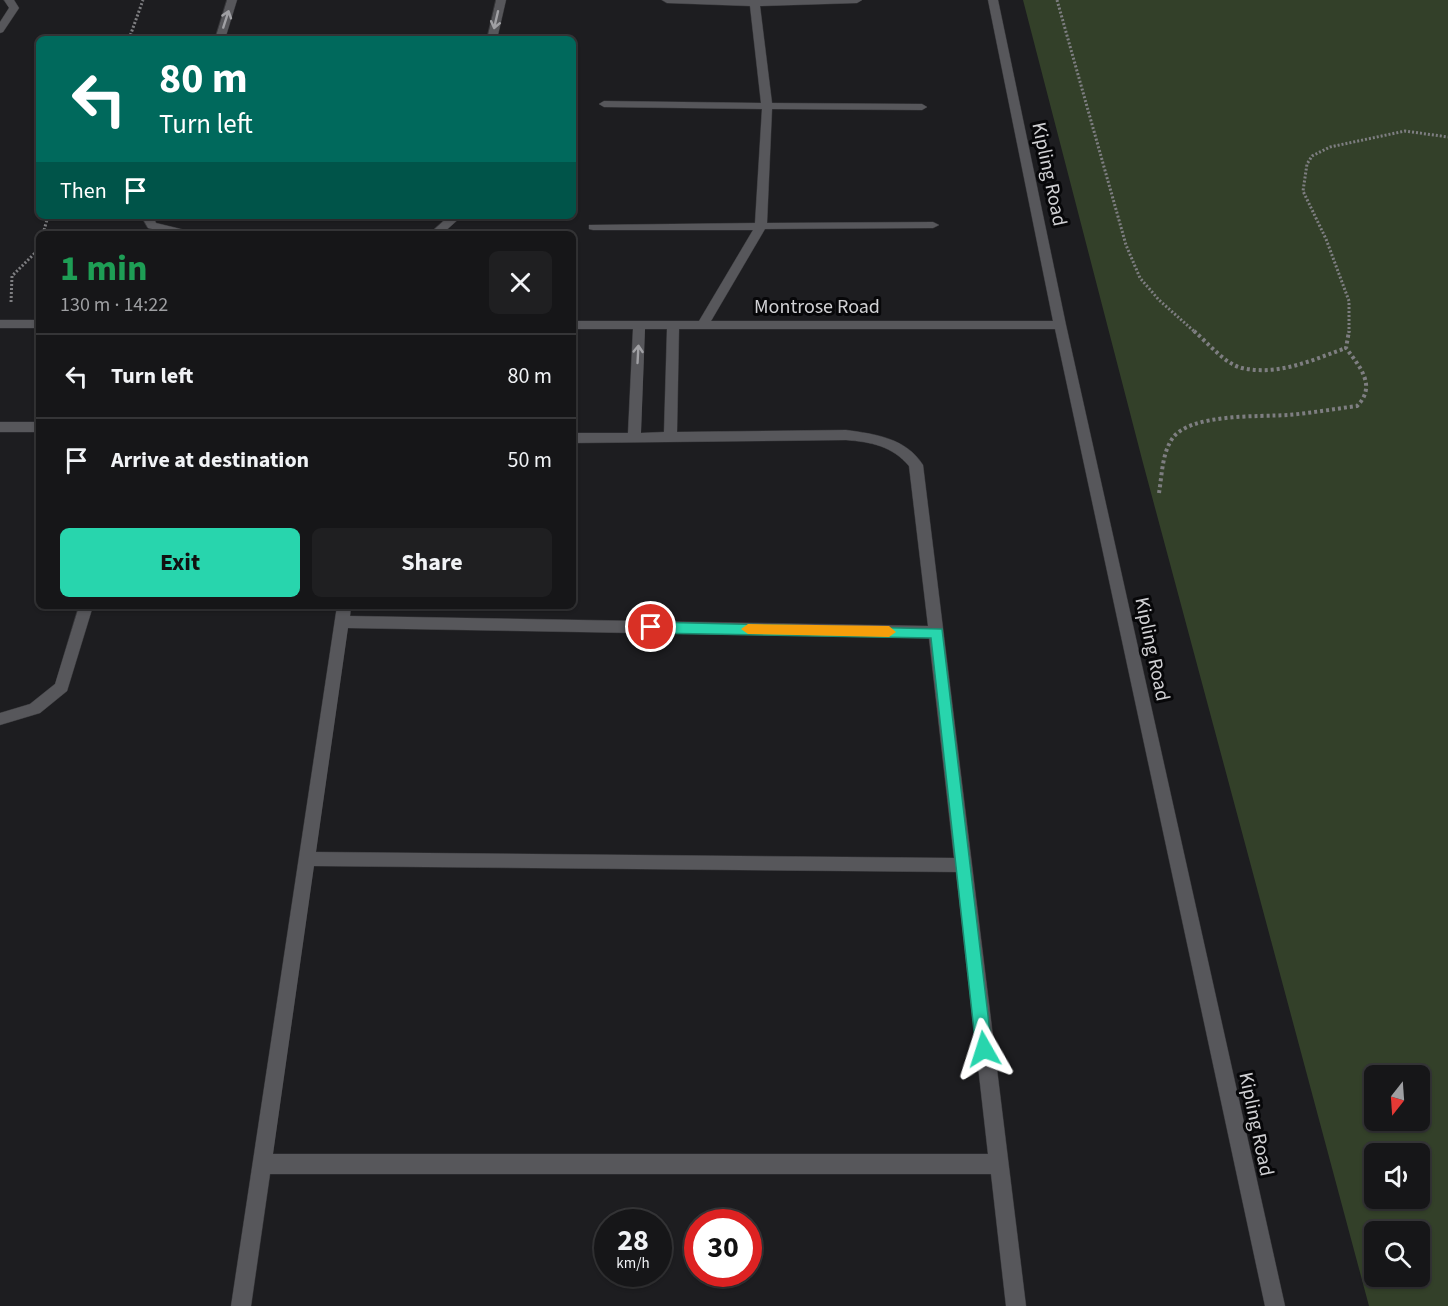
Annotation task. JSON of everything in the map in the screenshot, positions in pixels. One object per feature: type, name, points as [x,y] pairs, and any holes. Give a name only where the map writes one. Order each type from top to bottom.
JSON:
[{"type":"street","points":[[0,30],[14,8],[9,0]]},
{"type":"street","points":[[221,36],[232,0]]},
{"type":"street","points":[[493,36],[501,0]]},
{"type":"street","points":[[667,0],[755,3],[857,0]]},
{"type":"street","name":"Kipling Road","points":[[993,0],[1060,325],[1275,1306]]},
{"type":"street","points":[[702,326],[761,226],[767,106],[755,3]]},
{"type":"street","points":[[604,104],[922,107]]},
{"type":"street","points":[[148,219],[152,226],[175,231]]},
{"type":"street","points":[[438,231],[452,219]]},
{"type":"street","points":[[593,227],[933,225]]},
{"type":"street","points":[[5,324],[36,324]]},
{"type":"street","name":"Montrose Road","points":[[576,325],[1060,325]]},
{"type":"street","points":[[634,438],[639,325]]},
{"type":"street","points":[[670,438],[673,325]]},
{"type":"street","points":[[0,427],[36,427]]},
{"type":"street","points":[[576,438],[846,435],[885,440],[899,446],[916,465],[997,1164],[1016,1306]]},
{"type":"street","points":[[0,719],[35,709],[62,687],[85,609]]},
{"type":"street","points":[[240,1306],[343,614],[937,632]]},
{"type":"street","points":[[306,859],[963,866]]},
{"type":"street","points":[[262,1164],[997,1164]]},
{"type":"path","points":[[130,36],[143,0]]},
{"type":"path","points":[[1057,0],[1126,245],[1140,278],[1222,356],[1241,368],[1286,370],[1346,348]]},
{"type":"path","points":[[1158,493],[1165,454],[1173,437],[1188,428],[1234,415],[1286,415],[1357,406],[1369,393],[1368,382],[1346,348],[1350,327],[1349,301],[1326,239],[1303,190],[1307,164],[1312,156],[1330,147],[1406,131],[1448,137]]},
{"type":"path","points":[[5,324],[12,276],[36,252]]},
{"type":"green space","points":[[1023,0],[1448,0],[1448,1306],[1369,1306],[1143,463]]},
{"type":"slow traffic","points":[[748,629],[889,632]]},
{"type":"route","points":[[651,627],[937,632],[984,1049]]}]
